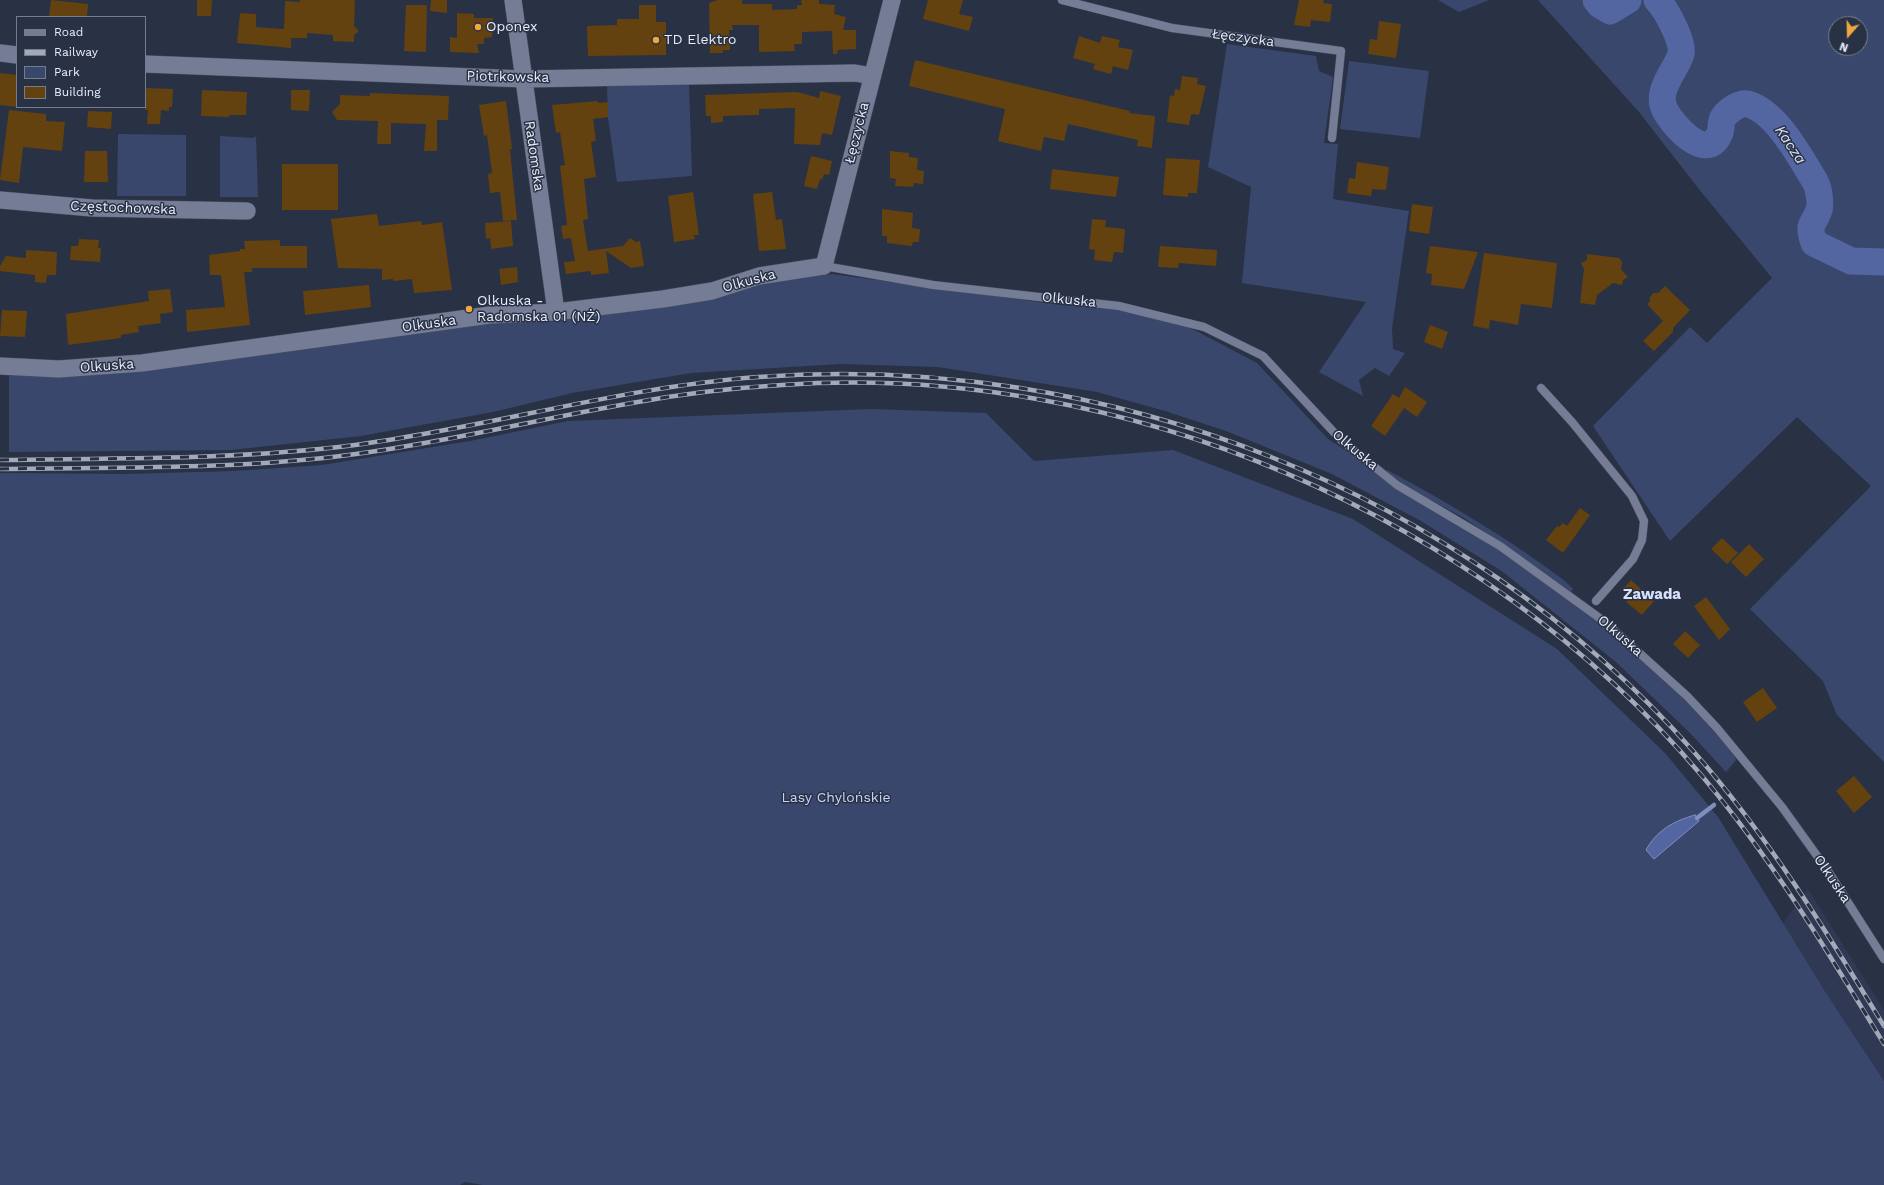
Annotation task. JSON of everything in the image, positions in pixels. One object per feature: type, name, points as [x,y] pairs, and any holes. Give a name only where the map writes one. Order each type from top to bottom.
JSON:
[{"type":"street","name":"Radomska","points":[[513,0],[556,312]]},
{"type":"street","name":"Łęczycka","points":[[824,266],[892,0]]},
{"type":"street","points":[[0,53],[16,55]]},
{"type":"street","name":"Piotrkowska","points":[[146,64],[524,79],[855,72],[872,76]]},
{"type":"street","name":"Częstochowska","points":[[0,200],[92,208],[247,211]]},
{"type":"street","name":"Olkuska","points":[[0,366],[59,369],[142,363],[490,315],[556,312],[663,299],[712,291],[759,276],[824,266]]},
{"type":"lane","name":"Łęczycka","points":[[1062,0],[1172,28],[1341,51],[1332,138]]},
{"type":"lane","name":"Olkuska","points":[[824,266],[933,285],[1119,306],[1204,327],[1263,356],[1342,441],[1398,485],[1500,546],[1605,622],[1687,696],[1717,728],[1782,807],[1828,871],[1884,959]]},
{"type":"lane","points":[[1541,388],[1572,422],[1632,496],[1644,521],[1642,540],[1633,559],[1596,601]]},
{"type":"shaded area","points":[[1695,815],[1699,821],[1654,859],[1646,850],[1655,837],[1667,827],[1680,820]]},
{"type":"shaded area","points":[[1808,889],[1884,1010],[1884,1081],[1826,993],[1783,923]]},
{"type":"green space","points":[[1438,0],[1489,0],[1459,12]]},
{"type":"green space","points":[[1538,0],[1884,0],[1884,762],[1837,715],[1823,681],[1750,609],[1871,486],[1797,417],[1670,541],[1593,426],[1690,327],[1707,343],[1772,278],[1698,188],[1639,112]]},
{"type":"green space","points":[[1227,44],[1316,56],[1319,71],[1333,77],[1324,143],[1338,144],[1333,199],[1409,211],[1392,328],[1393,349],[1405,353],[1389,376],[1375,368],[1359,380],[1363,396],[1319,372],[1366,302],[1242,283],[1251,187],[1208,167]]},
{"type":"green space","points":[[1349,61],[1429,71],[1420,138],[1340,129]]},
{"type":"green space","points":[[689,83],[692,176],[617,182],[608,117],[607,85]]},
{"type":"green space","points":[[118,134],[186,135],[186,196],[117,196]]},
{"type":"green space","points":[[220,136],[254,138],[256,136],[258,197],[220,197]]},
{"type":"green space","points":[[832,274],[1061,305],[1112,309],[1183,324],[1257,363],[1328,439],[1497,547],[1610,631],[1701,714],[1732,747],[1736,760],[1726,772],[1691,734],[1616,662],[1503,572],[1421,521],[1332,474],[1226,431],[1165,411],[1097,392],[938,367],[841,364],[691,373],[572,393],[493,412],[361,436],[231,450],[9,452],[9,375],[235,358],[373,340],[489,322],[548,322],[583,318],[675,303],[757,284]]},
{"type":"green space","name":"Lasy Chylońskie","points":[[872,409],[986,413],[1034,461],[1173,450],[1353,519],[1557,649],[1665,753],[1718,817],[1826,993],[1884,1081],[1884,1185],[483,1185],[465,1182],[460,1185],[0,1185],[0,473],[125,474],[233,471],[322,465],[470,441],[568,421]]},
{"type":"green space","points":[[1387,470],[1433,495],[1500,536],[1565,581],[1573,589],[1571,592],[1464,518],[1423,496],[1387,473]]},
{"type":"building","points":[[51,0],[88,4],[87,16],[49,16]]},
{"type":"building","points":[[197,0],[212,0],[211,16],[197,16]]},
{"type":"building","points":[[300,0],[355,0],[354,26],[359,31],[354,35],[354,42],[333,41],[333,35],[307,33],[307,38],[291,38],[291,48],[237,43],[240,13],[256,14],[256,27],[284,29],[285,1],[300,2]]},
{"type":"building","points":[[431,0],[447,0],[447,13],[430,11]]},
{"type":"building","points":[[718,0],[742,0],[742,4],[772,4],[772,10],[797,9],[797,5],[802,5],[801,0],[819,0],[819,4],[835,5],[834,14],[846,17],[843,30],[856,30],[856,49],[838,50],[837,54],[833,54],[832,31],[802,32],[802,44],[794,44],[795,51],[759,52],[759,25],[732,25],[733,30],[729,30],[730,50],[723,50],[723,53],[710,53],[709,3]]},
{"type":"building","points":[[928,0],[963,0],[959,14],[973,17],[969,31],[923,19]]},
{"type":"building","points":[[1299,0],[1324,0],[1323,3],[1332,4],[1330,22],[1311,20],[1310,27],[1294,25]]},
{"type":"building","points":[[406,5],[427,5],[426,52],[404,51]]},
{"type":"building","points":[[639,5],[656,5],[656,22],[666,22],[666,55],[588,56],[587,26],[617,25],[617,19],[639,19]]},
{"type":"building","points":[[457,13],[474,14],[474,18],[493,18],[492,37],[484,38],[484,44],[477,44],[479,53],[450,52],[450,37],[457,38]]},
{"type":"building","points":[[1379,21],[1401,24],[1396,58],[1368,54],[1370,39],[1377,40]]},
{"type":"building","points":[[1079,36],[1100,43],[1102,36],[1120,40],[1118,47],[1133,50],[1128,70],[1113,66],[1111,74],[1093,69],[1095,64],[1073,58]]},
{"type":"building","points":[[915,60],[1130,111],[1129,113],[1155,116],[1152,148],[1137,146],[1138,140],[1068,124],[1064,141],[1044,137],[1041,151],[998,141],[1005,109],[909,86]]},
{"type":"building","points":[[0,73],[16,75],[16,107],[0,105]]},
{"type":"building","points":[[1182,76],[1198,78],[1197,84],[1206,86],[1199,115],[1191,114],[1189,125],[1167,122],[1170,95],[1174,96],[1175,89],[1180,90]]},
{"type":"building","points":[[146,88],[173,89],[172,107],[169,107],[169,111],[161,110],[160,124],[147,124],[148,110],[145,110]]},
{"type":"building","points":[[202,90],[247,92],[246,115],[229,115],[229,117],[201,116]]},
{"type":"building","points":[[291,90],[310,90],[309,111],[291,110]]},
{"type":"building","points":[[820,91],[841,96],[832,135],[822,133],[820,145],[794,144],[795,108],[759,109],[759,115],[723,116],[723,122],[711,123],[711,116],[706,116],[705,95],[797,92],[819,98]]},
{"type":"building","points":[[370,93],[449,96],[448,120],[437,120],[437,151],[424,151],[426,124],[391,123],[391,144],[377,144],[378,121],[337,120],[332,112],[340,104],[340,95],[370,96]]},
{"type":"building","points":[[506,101],[512,149],[510,149],[517,220],[503,221],[500,192],[490,193],[488,174],[492,173],[487,135],[484,136],[479,105]]},
{"type":"building","points":[[598,101],[598,103],[608,102],[608,117],[593,119],[596,141],[591,142],[596,177],[584,179],[588,219],[583,220],[588,251],[623,246],[630,238],[636,242],[640,241],[644,266],[631,268],[606,251],[609,273],[591,275],[591,271],[566,274],[564,262],[575,261],[571,238],[563,239],[561,226],[567,225],[560,166],[565,165],[560,132],[556,133],[552,105]]},
{"type":"building","points":[[9,110],[46,114],[46,121],[65,122],[62,151],[23,147],[19,183],[0,180]]},
{"type":"building","points":[[88,111],[112,112],[111,129],[87,127]]},
{"type":"building","points":[[85,151],[107,151],[108,182],[84,182]]},
{"type":"building","points":[[890,151],[909,153],[909,157],[918,158],[917,170],[924,171],[923,184],[914,183],[913,187],[895,186],[896,179],[890,178]]},
{"type":"building","points":[[811,156],[832,161],[829,175],[824,174],[822,180],[820,179],[817,189],[804,186]]},
{"type":"building","points":[[1166,158],[1200,160],[1197,193],[1188,193],[1188,197],[1163,195]]},
{"type":"building","points":[[1357,162],[1389,167],[1386,190],[1372,189],[1371,196],[1347,193],[1349,178],[1355,179]]},
{"type":"building","points":[[282,164],[338,164],[338,210],[282,210]]},
{"type":"building","points":[[1052,169],[1119,177],[1116,197],[1050,189]]},
{"type":"building","points":[[693,192],[699,235],[694,235],[695,239],[674,242],[668,196]]},
{"type":"building","points":[[772,192],[776,220],[782,219],[786,249],[759,251],[753,194]]},
{"type":"building","points":[[1412,204],[1433,207],[1429,234],[1409,231]]},
{"type":"building","points":[[882,209],[913,213],[912,228],[920,229],[919,242],[913,242],[912,246],[887,243],[887,236],[882,236]]},
{"type":"building","points":[[377,214],[379,226],[421,221],[422,225],[442,222],[452,290],[414,293],[412,279],[393,281],[393,279],[382,280],[382,269],[338,268],[331,219]]},
{"type":"building","points":[[1092,219],[1106,220],[1105,227],[1125,229],[1123,253],[1114,252],[1112,262],[1094,260],[1095,250],[1089,249]]},
{"type":"building","points":[[511,221],[513,246],[491,249],[490,238],[486,239],[485,223]]},
{"type":"building","points":[[79,239],[99,240],[98,248],[101,248],[100,262],[70,260],[71,246],[78,246]]},
{"type":"building","points":[[280,240],[280,246],[307,246],[307,268],[252,268],[252,272],[244,272],[250,325],[187,332],[186,310],[225,307],[221,275],[210,275],[209,255],[245,249],[244,241]]},
{"type":"building","points":[[1160,246],[1217,250],[1216,266],[1179,263],[1178,268],[1158,267]]},
{"type":"building","points":[[1430,246],[1478,252],[1464,289],[1431,285],[1432,274],[1426,273]]},
{"type":"building","points":[[26,250],[57,252],[56,275],[47,275],[46,283],[35,282],[35,275],[0,271],[0,266],[6,256],[26,258]]},
{"type":"building","points":[[1484,253],[1557,263],[1552,308],[1521,304],[1518,325],[1490,320],[1489,329],[1473,326]]},
{"type":"building","points":[[1587,254],[1619,258],[1622,262],[1621,269],[1628,277],[1623,280],[1622,285],[1613,283],[1597,295],[1595,305],[1580,303],[1584,269],[1581,263],[1587,260]]},
{"type":"building","points":[[517,267],[518,282],[501,285],[499,269]]},
{"type":"building","points":[[369,285],[371,307],[305,315],[303,291]]},
{"type":"building","points":[[1665,286],[1690,310],[1673,328],[1673,332],[1654,351],[1643,341],[1663,321],[1647,304],[1653,293],[1658,293]]},
{"type":"building","points":[[170,289],[173,312],[160,314],[161,323],[138,326],[139,332],[121,335],[121,338],[68,345],[66,314],[149,301],[148,291]]},
{"type":"building","points":[[2,310],[27,311],[25,337],[0,336]]},
{"type":"building","points":[[1430,325],[1448,332],[1442,349],[1424,342]]},
{"type":"building","points":[[1405,387],[1427,402],[1417,417],[1404,408],[1385,436],[1371,426],[1393,394],[1399,398]]},
{"type":"building","points":[[1580,508],[1590,515],[1563,553],[1546,540],[1557,526],[1559,527],[1563,523],[1567,526]]},
{"type":"building","points":[[1722,538],[1738,553],[1727,564],[1711,549]]},
{"type":"building","points":[[1749,544],[1764,559],[1746,577],[1731,562]]},
{"type":"building","points":[[1631,580],[1654,601],[1642,615],[1626,602],[1631,597],[1622,590]]},
{"type":"building","points":[[1706,597],[1730,629],[1719,640],[1694,606]]},
{"type":"building","points":[[1685,631],[1700,645],[1688,658],[1673,644]]},
{"type":"building","points":[[1763,688],[1777,708],[1757,722],[1743,702]]},
{"type":"building","points":[[1854,776],[1872,797],[1854,813],[1836,791]]},
{"type":"waterway","name":"Kacza","points":[[1596,0],[1600,5],[1610,11],[1628,0]]},
{"type":"waterway","name":"Kacza","points":[[1657,0],[1674,26],[1681,49],[1681,54],[1667,82],[1662,96],[1665,110],[1674,124],[1689,138],[1706,145],[1713,143],[1719,135],[1722,120],[1731,110],[1741,104],[1748,104],[1758,108],[1776,123],[1792,143],[1817,185],[1820,205],[1811,228],[1814,243],[1851,261],[1884,262]]},
{"type":"waterway","points":[[1697,818],[1714,805]]},
{"type":"railway","points":[[0,460],[222,456],[311,450],[405,437],[657,389],[758,377],[889,375],[1019,388],[1146,415],[1270,456],[1388,511],[1499,579],[1602,660],[1694,752],[1747,817],[1818,920],[1884,1026]]},
{"type":"railway","points":[[0,469],[178,467],[267,463],[312,459],[356,454],[425,443],[597,409],[669,397],[782,385],[910,384],[1038,399],[1164,429],[1287,474],[1404,531],[1513,601],[1613,683],[1702,776],[1728,808],[1776,873],[1884,1044]]},
{"type":"place","name":"Oponex","points":[[478,27]]},
{"type":"place","name":"TD Elektro","points":[[656,40]]},
{"type":"place","name":"Olkuska - Radomska 01 (NŻ)","points":[[469,309]]},
{"type":"district","name":"Zawada","points":[[1652,595]]}]
